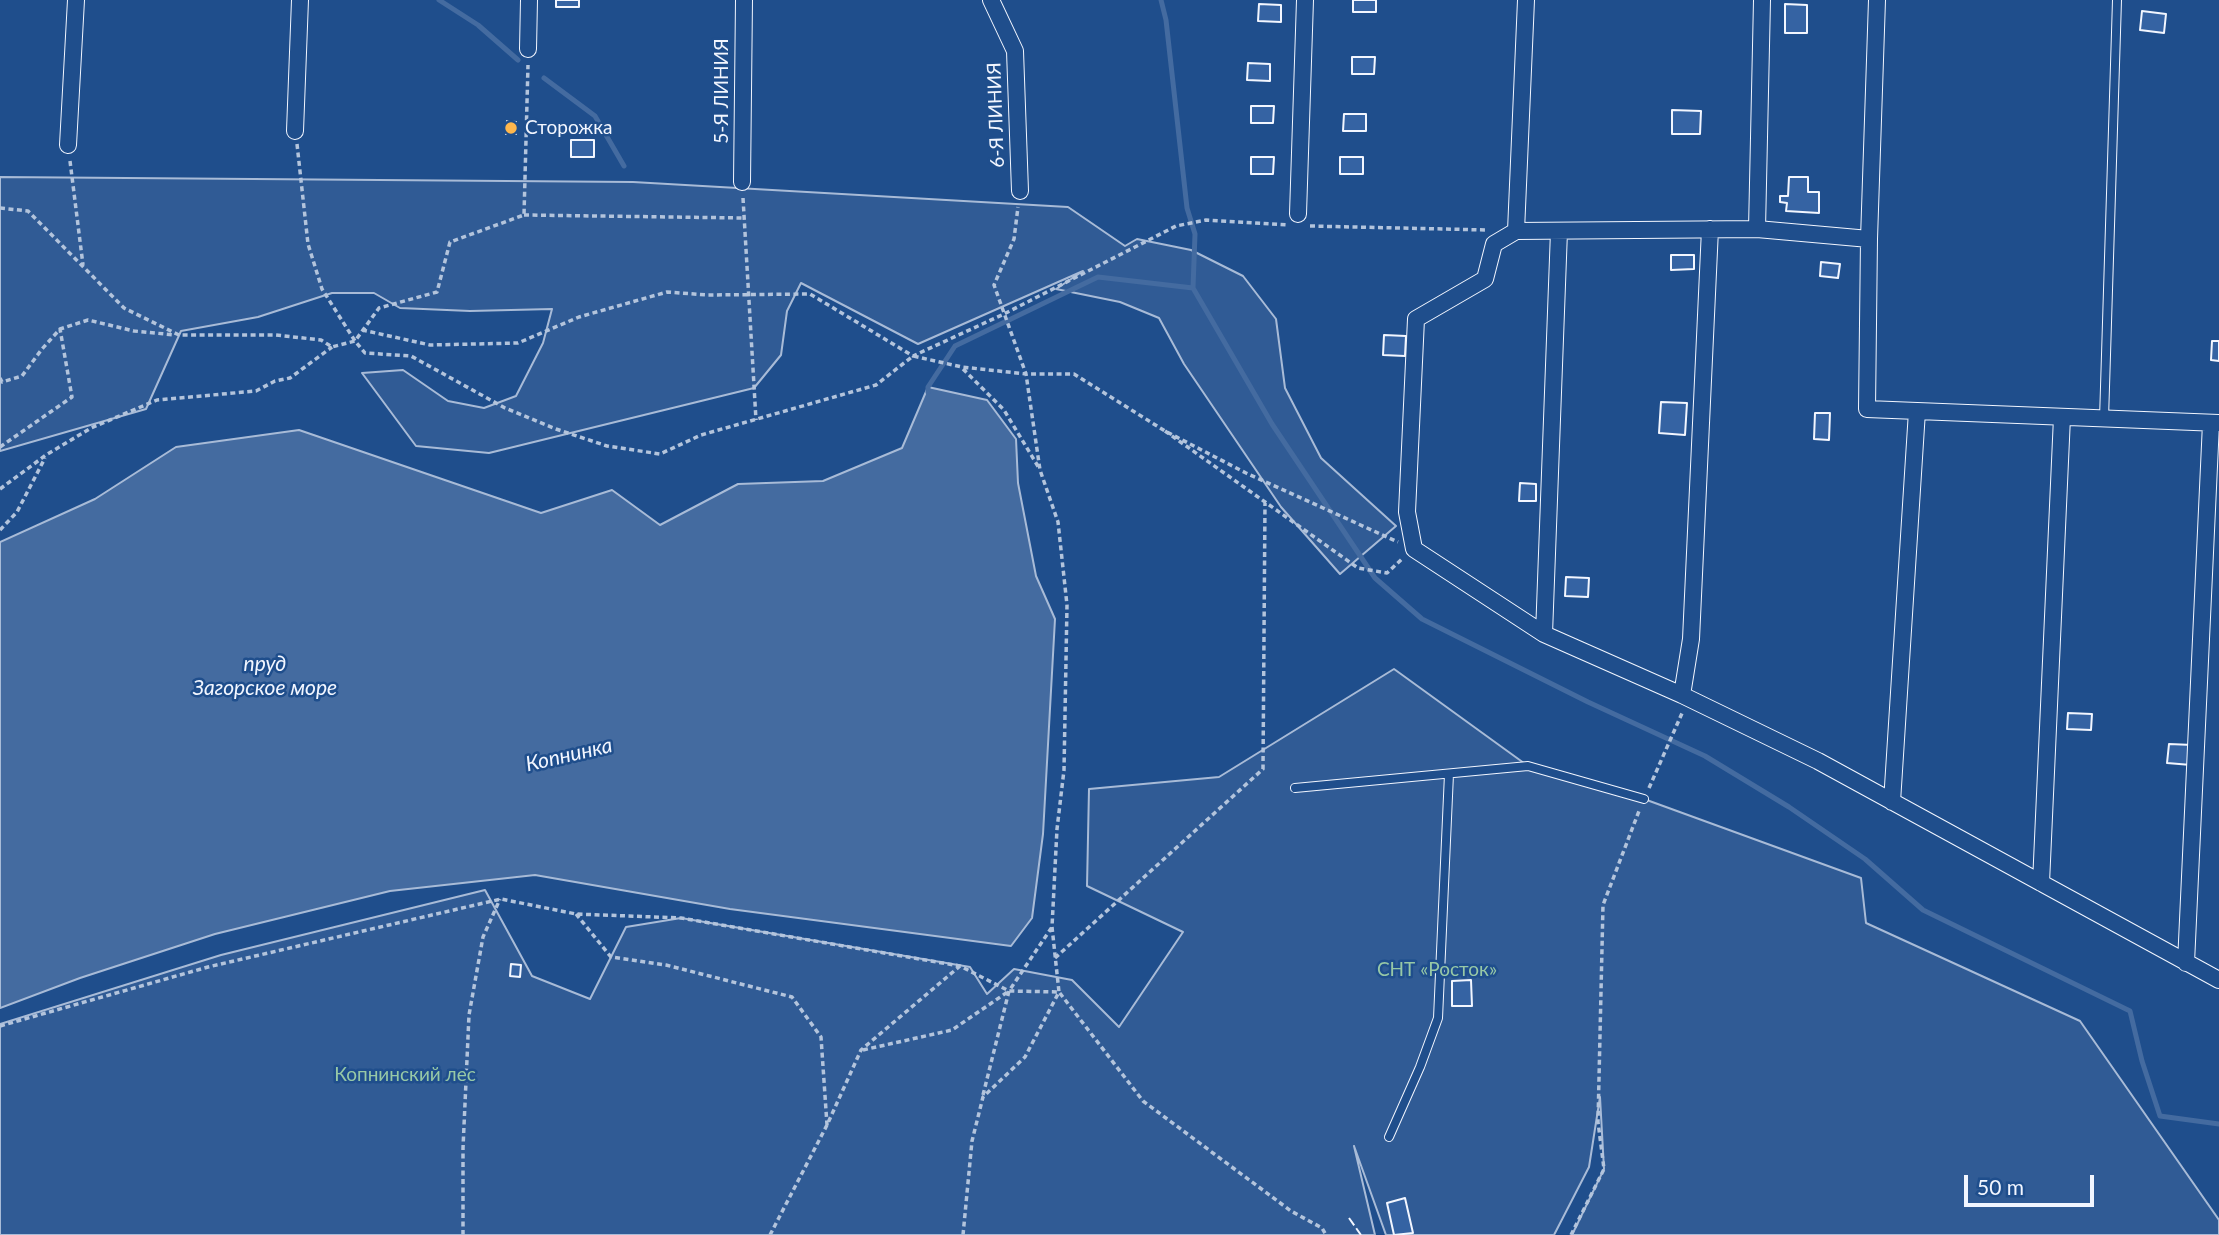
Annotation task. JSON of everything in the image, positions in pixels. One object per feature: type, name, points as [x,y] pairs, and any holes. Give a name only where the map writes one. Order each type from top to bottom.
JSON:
[{"type":"street","points":[[68,145],[76,0]]},
{"type":"street","points":[[295,131],[300,0]]},
{"type":"street","points":[[528,49],[529,0]]},
{"type":"street","name":"5-Я ЛИНИЯ","points":[[743,182],[744,0]]},
{"type":"street","name":"6-Я ЛИНИЯ","points":[[991,0],[1015,51],[1020,191]]},
{"type":"street","points":[[1297,220],[1305,0]]},
{"type":"street","points":[[1516,230],[1526,0]]},
{"type":"street","points":[[1757,229],[1762,0]]},
{"type":"street","points":[[1877,0],[1869,239],[1867,410],[2215,423],[2186,962]]},
{"type":"street","points":[[1682,695],[1691,639],[1710,229]]},
{"type":"street","points":[[1869,239],[1757,229],[1516,230],[1494,244],[1485,279],[1416,318],[1407,512],[1414,548],[1544,634],[1682,695],[1818,761],[2219,980]]},
{"type":"street","points":[[1544,634],[1559,231]]},
{"type":"street","points":[[1892,802],[1917,411]]},
{"type":"street","points":[[2041,883],[2062,417]]},
{"type":"lane","points":[[2104,419],[2117,0]]},
{"type":"lane","points":[[1295,788],[1528,766],[1644,799]]},
{"type":"lane","points":[[1390,1137],[1438,1018],[1449,774]]},
{"type":"path","points":[[524,215],[528,49]]},
{"type":"path","points":[[295,131],[308,244],[322,289],[365,354],[411,356],[505,408],[556,429],[607,446],[660,454],[701,435],[876,385],[913,356],[1005,315],[1176,226],[1206,220],[1297,220]]},
{"type":"path","points":[[68,145],[83,266]]},
{"type":"path","points":[[743,182],[756,419]]},
{"type":"path","points":[[1020,191],[1014,239],[994,285],[1026,374],[1040,470],[1058,522],[1067,605],[1064,769],[1057,829],[1052,927],[1059,992],[1143,1101],[1291,1211],[1322,1228],[1326,1235]]},
{"type":"path","points":[[0,208],[28,212],[124,308],[179,335]]},
{"type":"path","points":[[0,489],[46,455],[91,428],[157,400],[256,391],[290,378],[332,347],[355,341],[379,309],[437,292],[450,242],[524,215],[745,218]]},
{"type":"path","points":[[1310,226],[1488,230]]},
{"type":"path","points":[[362,330],[430,345],[518,343],[579,317],[667,292],[708,295],[810,294],[913,356],[962,367],[1026,374],[1074,374],[1164,431],[1359,568],[1387,573],[1414,548],[1246,474],[1164,431]]},
{"type":"path","points":[[0,378],[2,382],[22,376],[60,329],[88,320],[134,331],[179,335],[276,335],[321,340],[332,347]]},
{"type":"path","points":[[0,447],[72,397],[60,329]]},
{"type":"path","points":[[962,367],[1004,410],[1040,470]]},
{"type":"path","points":[[0,530],[17,512],[46,455]]},
{"type":"path","points":[[1055,958],[1263,769],[1265,502]]},
{"type":"path","points":[[1571,1235],[1604,1169],[1598,1122],[1603,905],[1644,799],[1685,706],[1682,695]]},
{"type":"path","points":[[0,1026],[208,967],[501,899],[576,914],[681,918],[960,966],[1009,990],[1059,992]]},
{"type":"path","points":[[463,1235],[463,1148],[469,1014],[483,937],[501,899]]},
{"type":"path","points":[[576,914],[611,957],[666,965],[792,997],[821,1037],[827,1125]]},
{"type":"path","points":[[861,1050],[952,1030],[1009,990],[1052,927]]},
{"type":"path","points":[[770,1235],[827,1125],[861,1050],[960,966]]},
{"type":"path","points":[[963,1235],[972,1141],[1009,990]]},
{"type":"path","points":[[983,1097],[1025,1057],[1059,992]]},
{"type":"shaded area","points":[[0,177],[633,182],[1068,207],[1125,246],[1137,239],[1191,250],[1243,276],[1276,319],[1285,388],[1321,458],[1396,526],[1340,574],[1281,507],[1184,364],[1159,318],[1120,302],[1056,289],[1083,271],[918,344],[801,283],[787,311],[781,355],[754,388],[489,453],[416,446],[362,373],[403,370],[448,401],[484,408],[516,396],[543,343],[552,309],[470,311],[400,308],[374,293],[332,293],[258,317],[181,331],[146,409],[0,451]]},
{"type":"shaded area","points":[[1394,669],[1528,766],[1644,799],[1861,878],[1866,923],[2080,1021],[2219,1220],[2219,1235],[1572,1235],[1604,1169],[1600,1097],[1589,1167],[1554,1235],[1386,1235],[1354,1146],[1375,1235],[0,1235],[0,1024],[221,955],[485,890],[532,976],[590,999],[626,927],[681,918],[970,967],[987,994],[1014,969],[1072,980],[1119,1027],[1183,932],[1087,886],[1089,789],[1219,777]]},
{"type":"water","name":"пруд Загорское море","points":[[928,387],[987,400],[1016,439],[1018,483],[1036,576],[1055,619],[1043,834],[1032,918],[1011,946],[730,909],[535,875],[390,891],[215,934],[80,978],[0,1008],[0,542],[95,499],[176,447],[299,430],[541,513],[612,490],[660,525],[738,484],[823,481],[902,448]]},
{"type":"building","points":[[556,0],[579,0],[579,7],[556,7]]},
{"type":"building","points":[[1353,0],[1376,0],[1376,12],[1353,12]]},
{"type":"building","points":[[1259,4],[1281,5],[1281,22],[1258,21]]},
{"type":"building","points":[[1785,4],[1807,5],[1807,33],[1785,33]]},
{"type":"building","points":[[2142,11],[2166,14],[2164,33],[2140,30]]},
{"type":"building","points":[[1352,57],[1375,57],[1374,74],[1352,74]]},
{"type":"building","points":[[1248,63],[1270,64],[1270,81],[1247,80]]},
{"type":"building","points":[[1251,106],[1274,106],[1273,123],[1251,123]]},
{"type":"building","points":[[1672,110],[1701,111],[1700,134],[1672,134]]},
{"type":"building","points":[[1344,114],[1366,114],[1366,131],[1343,131]]},
{"type":"building","name":"Сторожка","points":[[507,121],[516,122],[516,134],[506,134]]},
{"type":"building","points":[[571,140],[594,140],[594,157],[571,157]]},
{"type":"building","points":[[1251,157],[1274,157],[1273,174],[1251,174]]},
{"type":"building","points":[[1340,157],[1363,157],[1363,174],[1340,174]]},
{"type":"building","points":[[1789,177],[1808,177],[1808,192],[1819,192],[1819,213],[1786,211],[1787,203],[1780,202],[1780,196],[1788,196]]},
{"type":"building","points":[[1671,255],[1694,255],[1694,269],[1671,270]]},
{"type":"building","points":[[1821,262],[1840,264],[1838,278],[1820,276]]},
{"type":"building","points":[[1384,335],[1406,336],[1405,356],[1383,355]]},
{"type":"building","points":[[2212,341],[2219,341],[2219,361],[2211,360]]},
{"type":"building","points":[[1661,402],[1687,403],[1685,435],[1659,433]]},
{"type":"building","points":[[1815,413],[1830,413],[1829,440],[1814,439]]},
{"type":"building","points":[[1520,483],[1536,484],[1536,501],[1519,501]]},
{"type":"building","points":[[1566,577],[1589,578],[1588,597],[1565,596]]},
{"type":"building","points":[[2068,713],[2092,714],[2091,730],[2067,729]]},
{"type":"building","points":[[2169,744],[2193,745],[2191,765],[2167,763]]},
{"type":"building","points":[[511,964],[521,965],[520,977],[510,976]]},
{"type":"building","points":[[1471,980],[1472,1006],[1452,1006],[1452,981]]},
{"type":"building","points":[[1405,1198],[1413,1233],[1394,1235],[1387,1203]]},
{"type":"waterway","points":[[439,0],[478,25],[518,60]]},
{"type":"waterway","points":[[1161,0],[1166,20],[1187,208],[1195,234],[1193,288]]},
{"type":"waterway","points":[[544,78],[595,116],[624,166]]},
{"type":"waterway","points":[[928,392],[928,387],[955,346],[1098,277],[1193,288],[1272,424],[1375,578],[1422,619],[1588,702],[1705,756],[1789,807],[1865,859],[1923,910],[2130,1011],[2142,1061],[2160,1116],[2219,1124]]},
{"type":"fence","points":[[1349,1218],[1361,1235]]},
{"type":"place","name":"Сторожка","points":[[511,128]]},
{"type":"water label","name":"Копнинка","points":[[569,755]]},
{"type":"park label","name":"СНТ «Росток»","points":[[1437,970]]},
{"type":"park label","name":"Копнинский лес","points":[[405,1075]]}]
